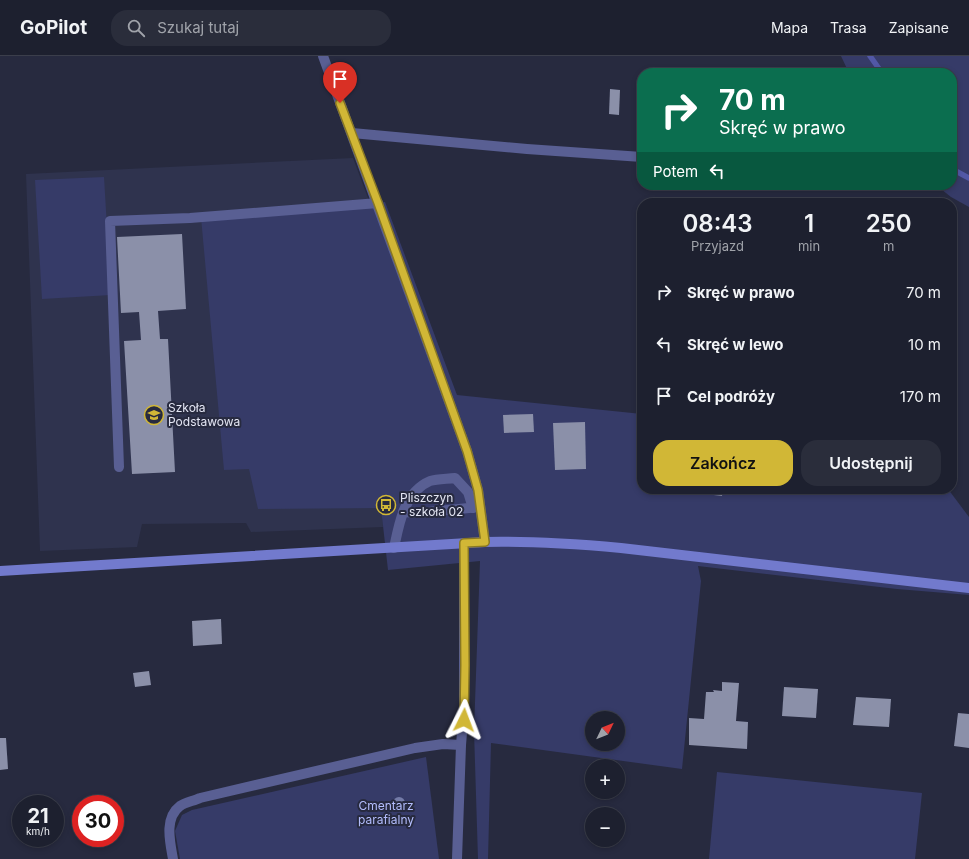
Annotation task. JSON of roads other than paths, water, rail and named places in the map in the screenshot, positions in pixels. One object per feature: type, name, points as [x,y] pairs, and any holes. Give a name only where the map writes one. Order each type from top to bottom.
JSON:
[{"type":"street","points":[[323,56],[378,203],[467,451],[474,474],[477,508],[485,542]]},
{"type":"street","points":[[352,133],[526,149],[637,157]]},
{"type":"street","points":[[119,467],[110,221],[190,218],[378,203]]},
{"type":"street","points":[[394,548],[400,518],[403,512],[419,488],[431,481],[455,478],[468,492],[477,508]]},
{"type":"street","points":[[403,512],[418,513],[477,508]]},
{"type":"street","points":[[0,571],[464,543],[537,542],[621,548],[969,588]]},
{"type":"street","points":[[457,859],[465,665],[464,543]]},
{"type":"street","points":[[173,859],[169,840],[171,816],[180,806],[200,798],[416,748],[443,744],[462,745]]},
{"type":"waterway","points":[[870,56],[878,68]]},
{"type":"waterway","points":[[957,172],[969,178]]},
{"type":"place","name":"Szkoła Podstawowa","points":[[154,415]]},
{"type":"place","name":"Pliszczyn - szkoła 02","points":[[386,505]]},
{"type":"park label","name":"Cmentarz parafialny","points":[[386,813]]}]
